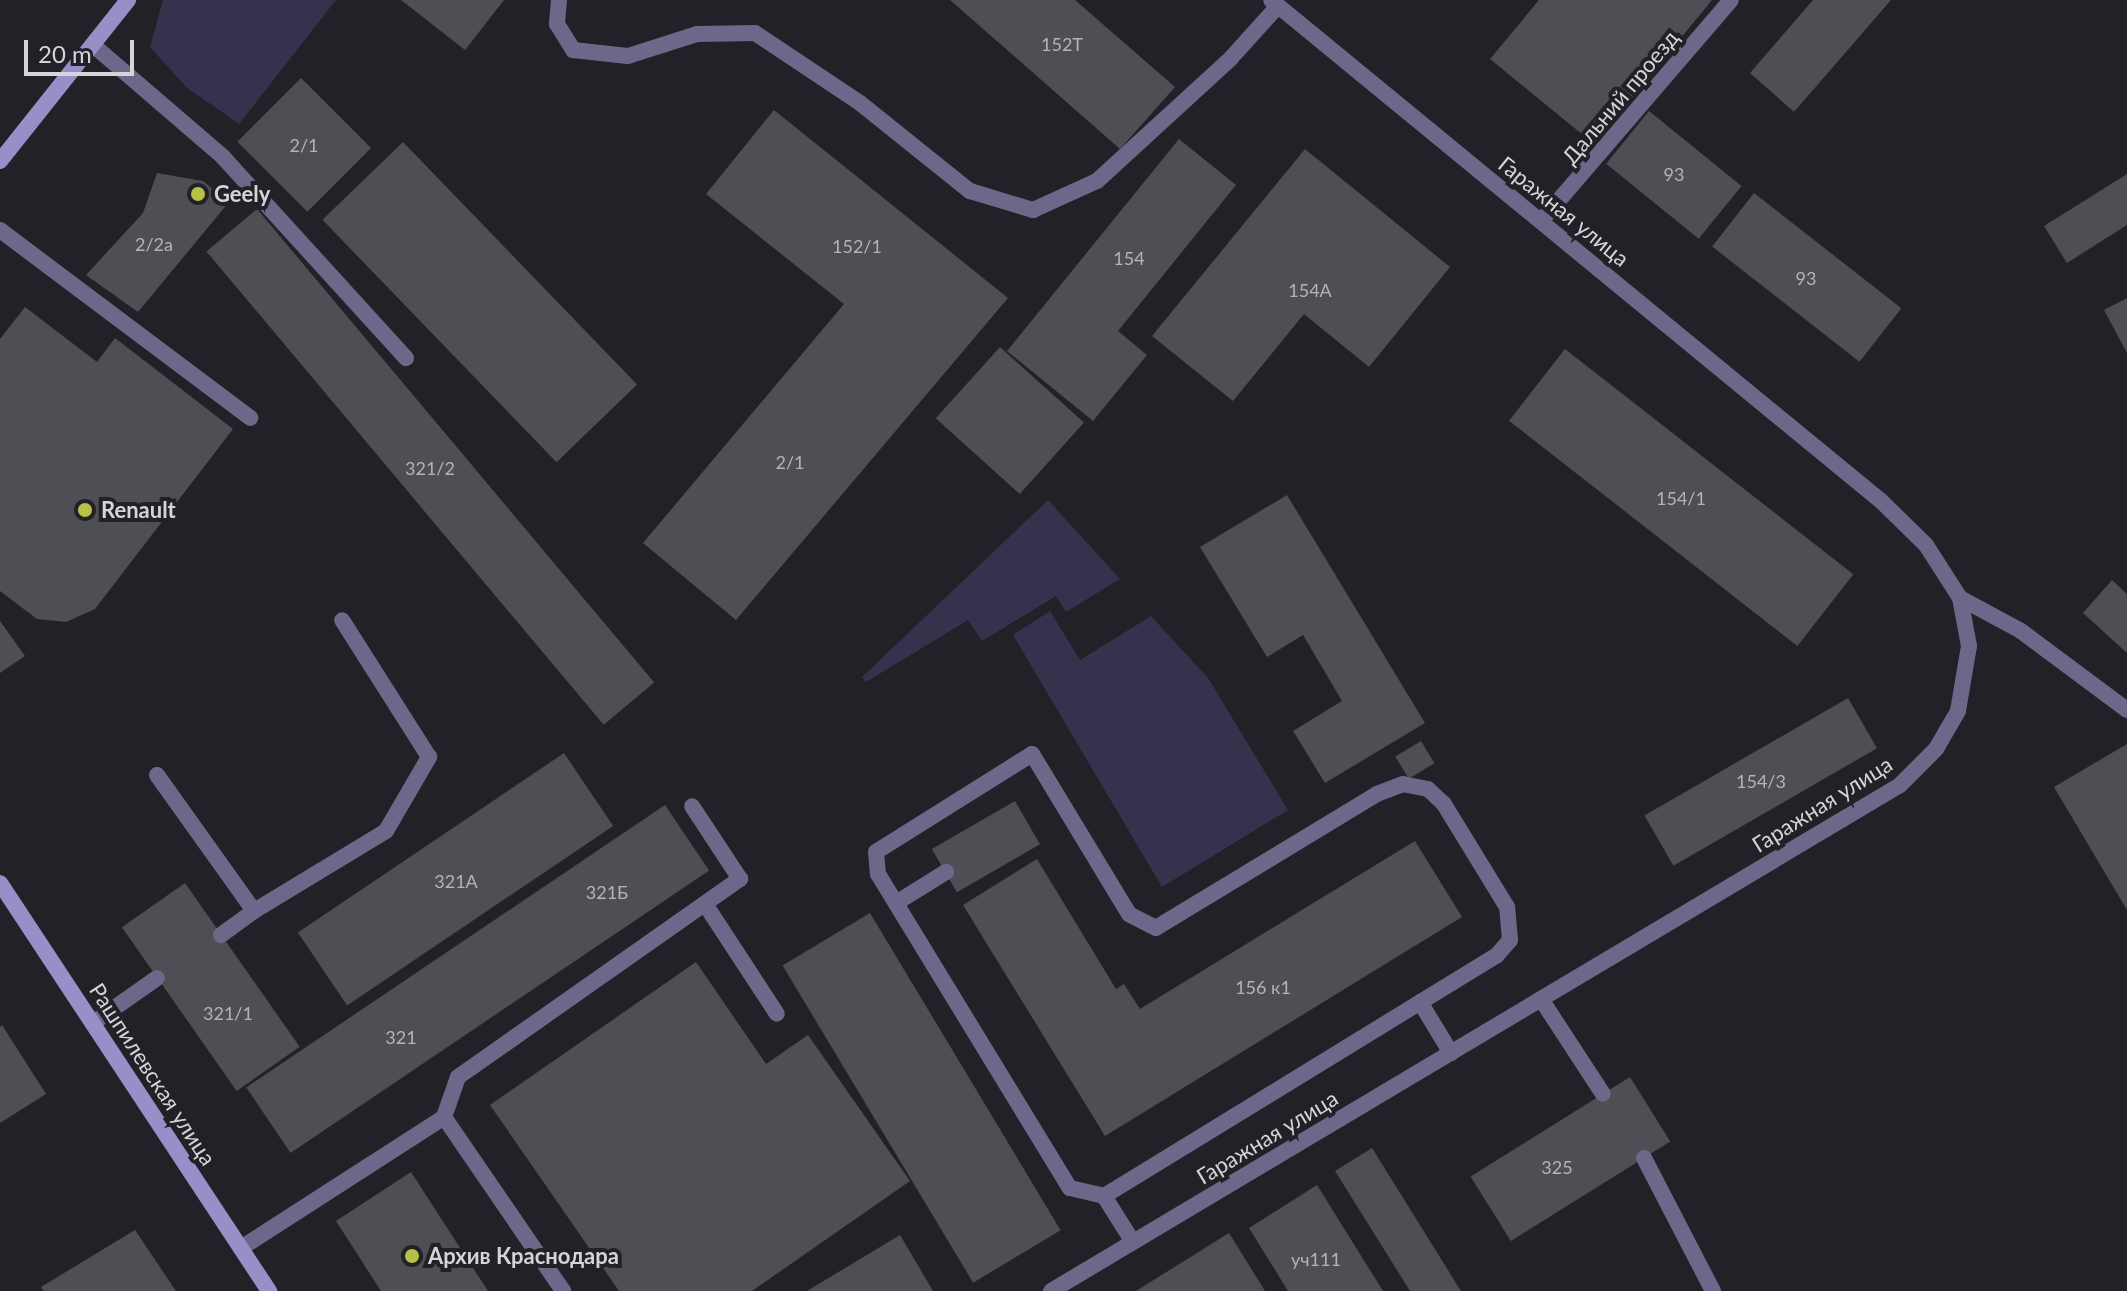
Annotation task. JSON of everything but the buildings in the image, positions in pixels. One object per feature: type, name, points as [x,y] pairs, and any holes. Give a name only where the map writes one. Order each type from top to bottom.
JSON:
[{"type":"street","points":[[0,161],[128,0]]},
{"type":"street","points":[[559,0],[557,24],[573,50],[628,56],[697,34],[755,33],[860,103],[970,191],[1033,210],[1097,181],[1231,58],[1275,3]]},
{"type":"street","name":"Дальний проезд","points":[[1541,221],[1731,0]]},
{"type":"street","name":"Гаражная улица","points":[[1052,1291],[1900,785],[1936,749],[1958,711],[1969,646],[1960,598],[1926,545],[1881,501],[1275,3]]},
{"type":"street","points":[[93,45],[223,157],[406,358]]},
{"type":"street","points":[[0,230],[250,418]]},
{"type":"street","points":[[1960,598],[2021,631],[2127,710]]},
{"type":"street","points":[[221,935],[254,911],[386,831],[429,757],[342,620]]},
{"type":"street","points":[[1104,1196],[1497,955],[1510,940],[1512,921],[1444,804],[1428,789],[1403,784],[1377,794],[1156,928],[1129,914],[1032,754],[876,852],[878,874],[1070,1188],[1104,1196],[1133,1242]]},
{"type":"street","points":[[157,775],[254,911]]},
{"type":"street","points":[[241,1248],[444,1117],[458,1077],[740,879],[692,806]]},
{"type":"street","points":[[896,903],[946,872]]},
{"type":"street","name":"Рашпилевская улица","points":[[0,883],[269,1291]]},
{"type":"street","points":[[705,904],[777,1014]]},
{"type":"street","points":[[93,1023],[157,978]]},
{"type":"street","points":[[1541,999],[1603,1094]]},
{"type":"street","points":[[1420,1002],[1451,1053]]},
{"type":"street","points":[[444,1117],[563,1291]]},
{"type":"street","points":[[1644,1158],[1713,1291]]},
{"type":"shaded area","points":[[163,0],[336,0],[239,124],[186,87],[150,47]]},
{"type":"shaded area","points":[[1048,500],[1120,579],[1066,612],[1056,596],[982,641],[968,620],[866,682],[862,677]]},
{"type":"shaded area","points":[[1050,611],[1080,660],[1151,616],[1208,678],[1288,810],[1162,887],[1013,635]]},
{"type":"place","name":"Geely","points":[[198,194]]},
{"type":"place","name":"Renault","points":[[85,510]]},
{"type":"place","name":"Архив Краснодара","points":[[412,1256]]}]
